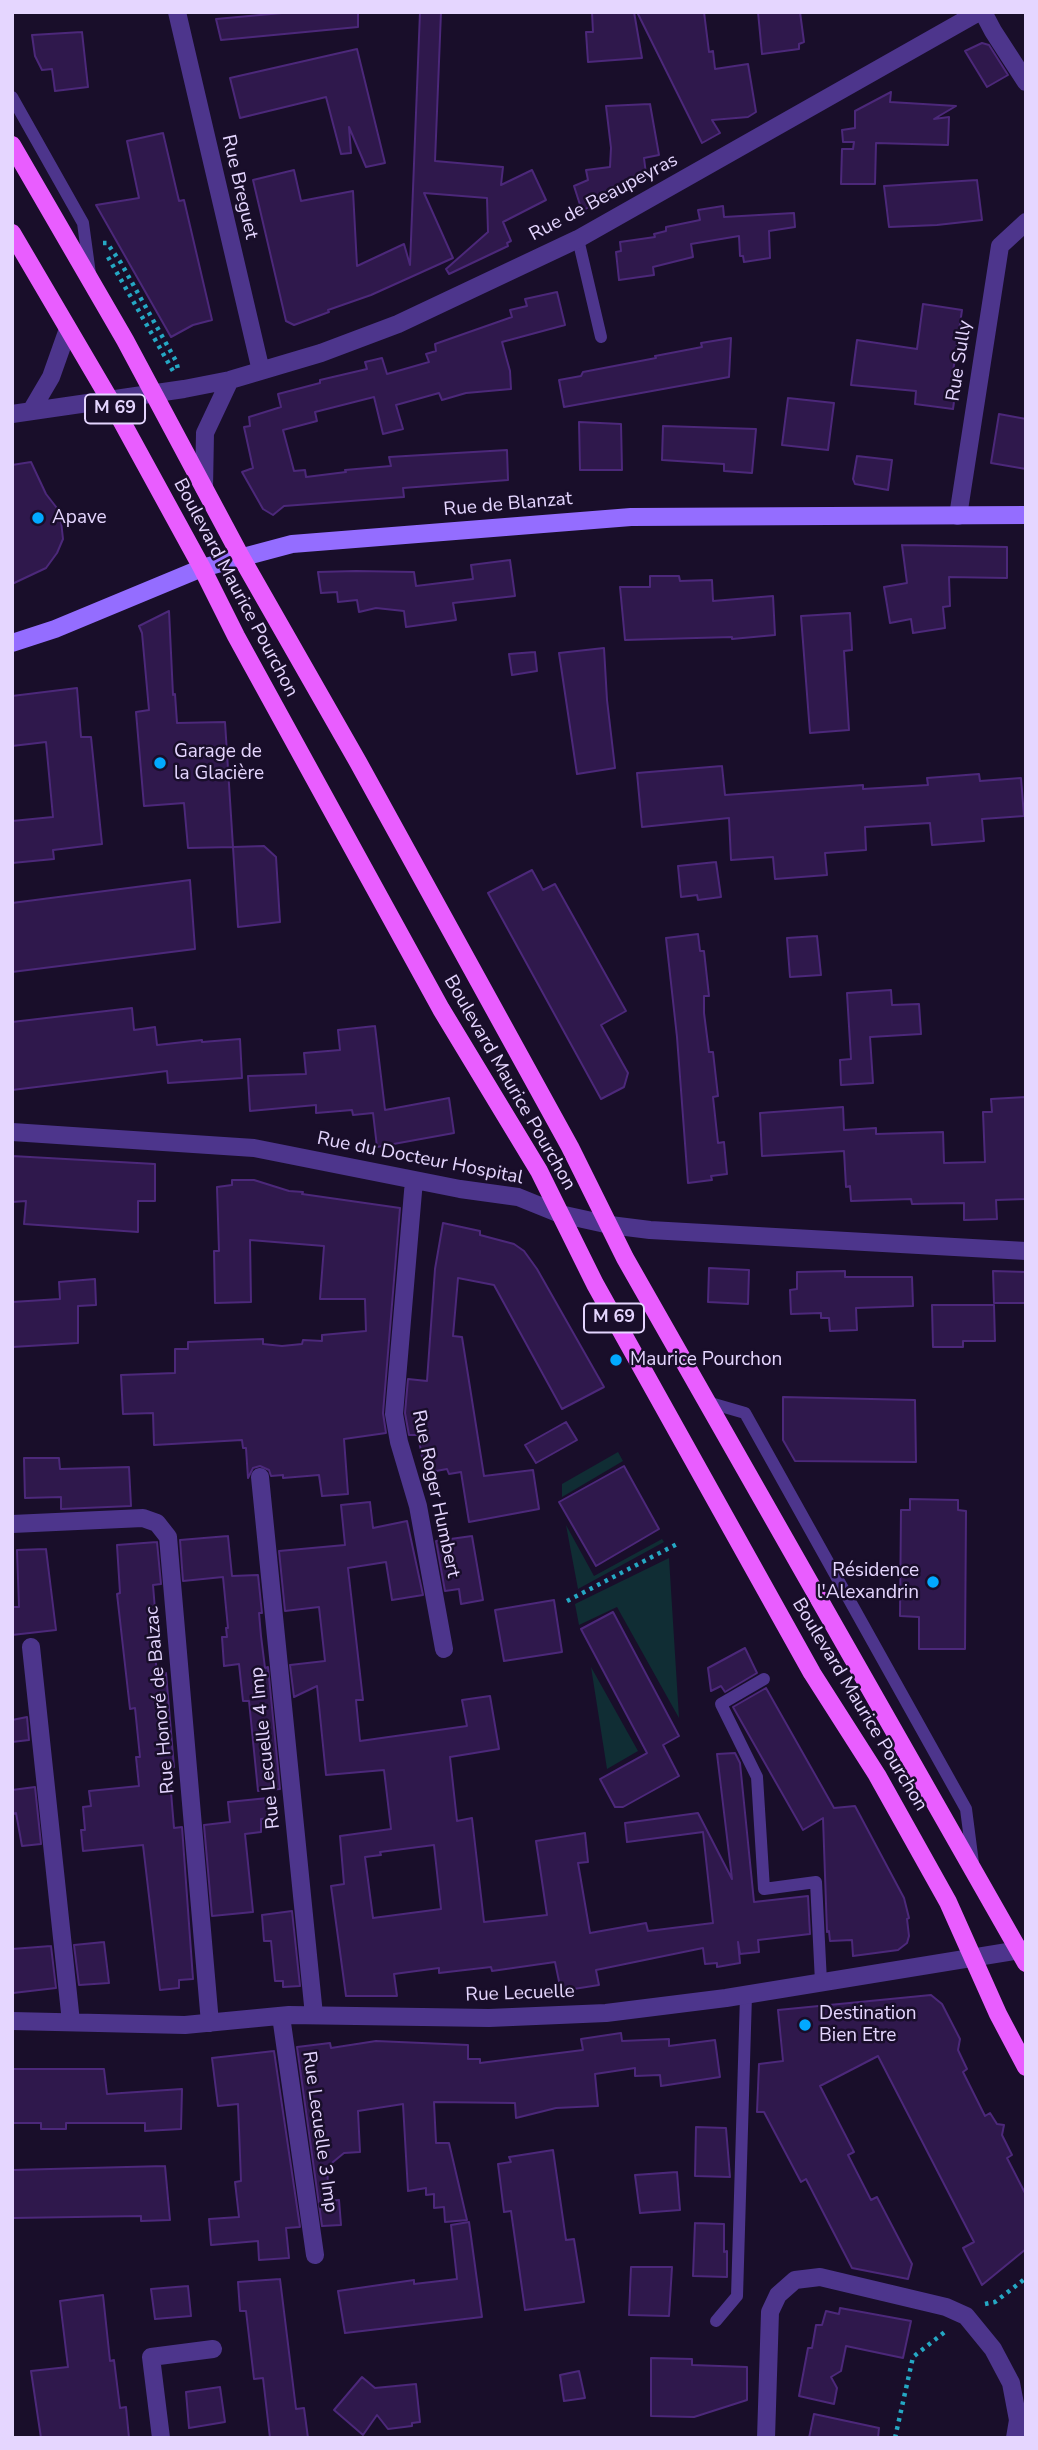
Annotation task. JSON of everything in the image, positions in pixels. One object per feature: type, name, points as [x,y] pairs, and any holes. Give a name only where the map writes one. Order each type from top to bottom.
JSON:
[{"type":"main road","name":"Boulevard Maurice Pourchon","points":[[12,145],[154,393],[241,557],[570,1147],[625,1258],[1023,1954]]},
{"type":"main road","name":"Boulevard Maurice Pourchon","points":[[12,233],[110,400],[441,1009],[539,1171],[595,1284],[812,1673],[877,1775],[948,1902],[998,2014],[1026,2067]]},
{"type":"street","name":"Rue Breguet","points":[[177,12],[261,371]]},
{"type":"street","name":"Rue de Beaupeyras","points":[[12,414],[230,380],[321,353],[398,324],[578,239],[981,12]]},
{"type":"street","points":[[981,12],[1026,82]]},
{"type":"street","name":"Rue Sully","points":[[958,516],[1000,246],[1026,222]]},
{"type":"street","points":[[31,411],[51,377],[68,329]]},
{"type":"street","points":[[204,488],[205,432],[230,380]]},
{"type":"street","name":"Rue de Blanzat","points":[[12,643],[55,629],[202,568],[292,544],[601,518],[1026,515]]},
{"type":"street","name":"Rue du Docteur Hospital","points":[[12,1132],[254,1148],[414,1180],[518,1197],[560,1214],[650,1230],[1026,1251]]},
{"type":"street","name":"Rue Roger Humbert","points":[[414,1180],[394,1414],[418,1506],[444,1649]]},
{"type":"street","name":"Rue Lecuelle 4 Imp","points":[[260,1477],[314,2015]]},
{"type":"street","name":"Rue Honoré de Balzac","points":[[12,1524],[143,1518],[157,1523],[168,1537],[210,2023]]},
{"type":"street","points":[[32,1647],[71,2022]]},
{"type":"street","name":"Rue Lecuelle","points":[[12,2021],[185,2025],[314,2015],[489,2018],[606,2013],[746,1995],[972,1958],[1023,1954]]},
{"type":"street","name":"Rue Lecuelle 3 Imp","points":[[281,2016],[315,2255]]},
{"type":"street","points":[[766,2438],[770,2312],[778,2295],[795,2280],[820,2277],[946,2307],[966,2316],[993,2349],[1011,2383],[1018,2420],[1015,2438]]},
{"type":"street","points":[[161,2438],[151,2357],[213,2349]]},
{"type":"lane","points":[[12,97],[83,223],[91,282]]},
{"type":"lane","points":[[578,239],[601,337]]},
{"type":"lane","name":"Boulevard Maurice Pourchon","points":[[707,1402],[745,1413],[752,1425],[966,1809],[975,1873]]},
{"type":"lane","points":[[764,1679],[721,1704],[757,1777],[764,1889],[816,1882],[821,1983]]},
{"type":"lane","points":[[716,2321],[737,2296],[746,1995]]},
{"type":"path","points":[[85,239],[107,243],[173,363],[109,258],[85,239]]},
{"type":"path","points":[[567,1601],[677,1544]]},
{"type":"path","points":[[895,2438],[913,2357],[966,2316],[982,2305],[995,2302],[1026,2277]]},
{"type":"green space","points":[[618,1452],[623,1461],[562,1497],[562,1484]]},
{"type":"green space","points":[[566,1525],[594,1576],[662,1539],[664,1542],[578,1589]]},
{"type":"green space","points":[[669,1558],[679,1718],[617,1607],[579,1625],[575,1604]]},
{"type":"green space","points":[[591,1667],[638,1751],[607,1769]]},
{"type":"building","points":[[293,12],[358,12],[358,27],[221,40],[216,19]]},
{"type":"building","points":[[420,12],[441,12],[435,161],[503,167],[501,185],[532,170],[546,200],[503,222],[511,241],[507,243],[508,246],[449,274],[446,269],[488,232],[487,198],[424,193],[453,258],[371,295],[294,325],[286,321],[253,180],[294,170],[301,201],[353,191],[357,266],[404,244],[410,265]]},
{"type":"building","points":[[592,12],[634,12],[642,58],[588,62],[586,32],[593,32]]},
{"type":"building","points":[[637,12],[704,12],[709,52],[713,51],[715,69],[748,64],[756,112],[748,117],[712,120],[720,133],[702,143]]},
{"type":"building","points":[[758,12],[800,12],[804,42],[799,44],[799,49],[762,54]]},
{"type":"building","points":[[82,32],[88,87],[55,91],[52,69],[42,70],[35,56],[32,35]]},
{"type":"building","points":[[982,43],[989,45],[1008,75],[987,87],[965,51]]},
{"type":"building","points":[[357,49],[385,163],[366,167],[349,127],[351,153],[341,154],[326,97],[240,118],[230,78]]},
{"type":"building","points":[[891,92],[890,102],[956,106],[934,119],[949,117],[948,145],[876,143],[875,184],[841,184],[842,149],[853,149],[854,142],[843,142],[842,130],[855,128],[855,111]]},
{"type":"building","points":[[650,104],[659,155],[644,158],[646,174],[582,211],[574,186],[588,180],[586,170],[610,167],[611,148],[606,106]]},
{"type":"building","points":[[163,133],[179,201],[184,200],[212,320],[193,325],[171,337],[96,205],[139,198],[127,141]]},
{"type":"building","points":[[977,180],[982,220],[889,227],[884,186]]},
{"type":"building","points":[[723,206],[724,217],[794,213],[795,227],[769,231],[770,258],[744,262],[743,256],[740,256],[739,236],[691,244],[693,257],[653,267],[654,275],[619,280],[616,252],[621,251],[620,242],[655,237],[654,234],[666,231],[666,227],[700,220],[698,210]]},
{"type":"building","points":[[557,292],[565,325],[502,342],[510,371],[511,389],[466,393],[442,400],[439,393],[396,405],[403,429],[383,434],[374,397],[315,412],[317,421],[283,430],[294,471],[305,470],[306,477],[391,466],[389,457],[507,450],[508,480],[403,488],[404,497],[284,506],[273,515],[263,509],[242,472],[253,468],[244,427],[250,426],[249,417],[281,407],[278,394],[320,383],[320,380],[367,369],[365,362],[382,358],[387,374],[429,362],[426,354],[436,351],[435,344],[512,317],[510,310],[527,306],[525,299]]},
{"type":"building","points":[[923,304],[962,310],[953,372],[958,373],[953,409],[915,404],[916,391],[851,385],[857,340],[917,349]]},
{"type":"building","points":[[731,338],[729,377],[564,407],[559,380],[581,376],[583,372],[702,347],[701,343]]},
{"type":"building","points":[[788,398],[834,403],[828,450],[782,445]]},
{"type":"building","points":[[999,414],[1026,419],[1026,469],[991,463]]},
{"type":"building","points":[[579,422],[621,424],[622,470],[580,470]]},
{"type":"building","points":[[663,426],[756,429],[752,473],[724,471],[724,464],[662,460]]},
{"type":"building","points":[[857,456],[892,460],[888,490],[855,484],[853,479]]},
{"type":"building","points":[[31,462],[46,494],[60,512],[63,539],[46,568],[12,584],[12,465]]},
{"type":"building","points":[[902,545],[1007,547],[1007,578],[949,577],[950,606],[943,607],[945,628],[913,633],[911,619],[890,623],[884,587],[907,583]]},
{"type":"building","points":[[510,560],[515,596],[453,603],[456,620],[406,627],[404,611],[376,608],[359,612],[357,600],[338,602],[337,592],[321,593],[318,572],[414,572],[416,586],[473,579],[471,565]]},
{"type":"building","points":[[650,576],[679,576],[680,581],[712,580],[713,601],[773,596],[775,635],[732,639],[625,640],[620,587],[650,587]]},
{"type":"building","points":[[169,611],[177,723],[225,722],[233,847],[188,848],[184,803],[144,806],[136,712],[149,710],[142,633],[139,626]]},
{"type":"building","points":[[850,613],[852,650],[844,651],[849,730],[810,733],[801,616]]},
{"type":"building","points":[[604,648],[615,768],[577,774],[559,653]]},
{"type":"building","points":[[535,652],[537,671],[512,675],[509,654]]},
{"type":"building","points":[[77,688],[81,737],[91,737],[102,844],[53,850],[54,859],[12,863],[12,821],[53,817],[46,742],[12,746],[12,696]]},
{"type":"building","points":[[722,766],[725,795],[863,785],[863,789],[928,785],[927,778],[979,774],[980,781],[1021,778],[1024,816],[982,819],[984,841],[932,845],[930,823],[865,827],[866,850],[825,853],[827,875],[775,879],[773,857],[731,860],[729,818],[642,827],[637,773]]},
{"type":"building","points":[[264,846],[276,857],[280,922],[238,927],[233,847]]},
{"type":"building","points":[[716,862],[721,897],[698,900],[697,895],[681,897],[678,866]]},
{"type":"building","points":[[532,870],[543,890],[555,884],[626,1011],[601,1025],[628,1073],[624,1087],[601,1099],[488,893]]},
{"type":"building","points":[[190,880],[195,949],[12,972],[12,903]]},
{"type":"building","points":[[698,934],[700,951],[704,951],[709,996],[704,996],[704,1013],[709,1052],[713,1052],[718,1096],[713,1097],[718,1143],[724,1142],[727,1174],[711,1176],[712,1180],[688,1183],[677,1037],[666,938]]},
{"type":"building","points":[[817,936],[821,975],[790,977],[787,938]]},
{"type":"building","points":[[891,990],[892,1005],[919,1004],[921,1034],[870,1037],[873,1083],[841,1085],[840,1060],[851,1059],[847,993]]},
{"type":"building","points":[[132,1008],[134,1030],[155,1027],[157,1045],[240,1039],[242,1078],[168,1083],[167,1071],[12,1090],[12,1022]]},
{"type":"building","points":[[375,1026],[385,1110],[449,1098],[454,1133],[377,1147],[373,1113],[353,1115],[352,1110],[316,1113],[316,1105],[250,1111],[248,1076],[306,1074],[304,1053],[340,1050],[338,1030]]},
{"type":"building","points":[[1026,1097],[1026,1199],[996,1200],[997,1219],[964,1220],[964,1203],[912,1204],[911,1199],[851,1201],[850,1186],[846,1187],[844,1151],[762,1156],[760,1113],[843,1107],[844,1130],[876,1128],[876,1134],[943,1132],[944,1163],[985,1162],[983,1112],[992,1112],[991,1099]]},
{"type":"building","points":[[12,1156],[155,1164],[155,1201],[138,1201],[138,1232],[24,1224],[26,1201],[12,1202]]},
{"type":"building","points":[[232,1180],[254,1180],[289,1191],[303,1192],[302,1194],[400,1208],[383,1413],[386,1433],[344,1439],[348,1494],[322,1496],[319,1475],[283,1478],[283,1475],[271,1476],[269,1470],[260,1466],[253,1468],[248,1478],[246,1448],[243,1448],[242,1440],[154,1445],[153,1413],[123,1414],[121,1375],[175,1373],[175,1349],[188,1349],[188,1342],[263,1339],[263,1344],[282,1346],[302,1344],[303,1340],[322,1341],[322,1335],[366,1331],[365,1299],[320,1299],[324,1246],[250,1240],[251,1302],[215,1303],[214,1251],[219,1251],[217,1187],[232,1185]]},
{"type":"building","points":[[443,1223],[480,1231],[480,1235],[514,1244],[524,1251],[604,1387],[562,1409],[494,1285],[458,1278],[453,1336],[462,1337],[484,1476],[533,1470],[539,1509],[469,1522],[461,1472],[449,1474],[447,1469],[425,1473],[418,1435],[409,1435],[405,1413],[408,1379],[427,1381],[435,1269]]},
{"type":"building","points":[[709,1268],[749,1270],[748,1304],[708,1302]]},
{"type":"building","points":[[845,1271],[845,1277],[912,1277],[913,1306],[856,1308],[857,1330],[830,1331],[829,1318],[821,1318],[821,1313],[791,1314],[790,1290],[797,1289],[797,1272]]},
{"type":"building","points":[[993,1271],[1026,1272],[1026,1303],[994,1303]]},
{"type":"building","points":[[95,1279],[96,1305],[78,1306],[78,1343],[12,1347],[12,1302],[60,1299],[59,1282]]},
{"type":"building","points":[[932,1305],[994,1305],[995,1341],[963,1341],[963,1347],[933,1347]]},
{"type":"building","points":[[783,1397],[915,1400],[916,1462],[795,1461],[783,1440]]},
{"type":"building","points":[[566,1422],[577,1440],[536,1463],[525,1445]]},
{"type":"building","points":[[24,1458],[59,1458],[60,1469],[129,1467],[131,1506],[61,1509],[61,1497],[25,1498]]},
{"type":"building","points":[[624,1466],[659,1529],[596,1566],[559,1502]]},
{"type":"building","name":"Résidence l'Alexandrin","points":[[910,1499],[958,1500],[958,1510],[966,1511],[965,1649],[919,1649],[919,1617],[900,1616],[901,1510],[910,1510]]},
{"type":"building","points":[[370,1502],[373,1528],[407,1521],[423,1595],[392,1600],[386,1562],[348,1568],[363,1700],[356,1700],[360,1741],[467,1726],[462,1700],[490,1696],[499,1749],[450,1757],[457,1821],[472,1818],[484,1922],[547,1915],[536,1841],[585,1833],[588,1862],[578,1863],[590,1933],[646,1923],[648,1931],[713,1923],[703,1832],[627,1842],[625,1823],[698,1813],[732,1879],[717,1754],[735,1753],[740,1763],[754,1902],[808,1896],[810,1934],[758,1940],[759,1952],[740,1954],[738,1942],[740,1963],[717,1967],[717,1963],[705,1964],[703,1948],[596,1970],[599,1985],[561,1991],[555,1962],[492,1971],[491,1967],[439,1973],[439,1968],[394,1974],[397,1996],[346,1996],[331,1886],[344,1884],[340,1836],[391,1829],[384,1770],[326,1775],[317,1686],[294,1697],[290,1665],[325,1661],[319,1607],[285,1611],[279,1551],[345,1545],[341,1505]],"holes":[[[434,1845],[441,1909],[373,1918],[365,1857],[381,1855],[380,1852]]]},
{"type":"building","points":[[228,1536],[232,1576],[258,1575],[262,1613],[259,1613],[261,1636],[265,1668],[268,1667],[280,1789],[258,1791],[249,1701],[243,1701],[239,1664],[224,1666],[222,1637],[227,1637],[228,1628],[223,1577],[183,1581],[180,1540]]},
{"type":"building","points":[[472,1536],[483,1600],[461,1604],[459,1589],[445,1591],[436,1541]]},
{"type":"building","points":[[157,1542],[161,1584],[153,1585],[156,1622],[152,1623],[157,1674],[166,1673],[174,1767],[169,1768],[174,1828],[182,1827],[193,1979],[179,1980],[179,1988],[160,1990],[143,1845],[83,1851],[81,1830],[85,1830],[83,1807],[91,1806],[89,1791],[139,1786],[136,1757],[140,1757],[135,1708],[130,1709],[117,1594],[120,1593],[117,1545]]},
{"type":"building","points":[[46,1549],[56,1630],[12,1635],[12,1607],[19,1607],[17,1550]]},
{"type":"building","points":[[554,1600],[562,1652],[504,1661],[495,1610]]},
{"type":"building","points":[[613,1612],[679,1736],[663,1745],[679,1776],[623,1807],[615,1807],[600,1779],[647,1753],[581,1629]]},
{"type":"building","points":[[745,1648],[757,1673],[725,1692],[721,1686],[711,1691],[708,1668]]},
{"type":"building","points":[[766,1688],[834,1808],[855,1806],[904,1898],[909,1918],[909,1936],[907,1943],[898,1950],[853,1956],[852,1940],[830,1941],[829,1931],[827,1932],[823,1818],[803,1830],[733,1707]]},
{"type":"building","points":[[27,1717],[29,1740],[12,1742],[12,1720]]},
{"type":"building","points":[[35,1787],[41,1844],[22,1846],[16,1813],[12,1814],[12,1790]]},
{"type":"building","points":[[268,1798],[270,1818],[261,1819],[261,1832],[245,1834],[253,1912],[212,1916],[204,1825],[230,1822],[228,1802]]},
{"type":"building","points":[[292,1911],[300,1986],[283,1987],[283,1981],[275,1981],[271,1941],[264,1941],[262,1915]]},
{"type":"building","points":[[104,1942],[109,1983],[79,1985],[74,1945]]},
{"type":"building","points":[[51,1946],[56,1988],[13,1993],[12,1949]]},
{"type":"building","points":[[931,1995],[942,2004],[960,2039],[958,2050],[967,2069],[963,2072],[985,2116],[990,2113],[997,2124],[1004,2125],[1002,2135],[1012,2155],[1007,2158],[1026,2195],[1026,2249],[982,2285],[963,2248],[974,2242],[878,2056],[820,2086],[854,2152],[848,2155],[871,2200],[877,2197],[912,2264],[908,2279],[852,2268],[806,2179],[801,2182],[764,2112],[757,2112],[759,2064],[783,2061],[778,2010]]},
{"type":"building","points":[[621,2033],[622,2041],[669,2039],[669,2046],[715,2040],[720,2077],[661,2086],[660,2075],[635,2076],[635,2068],[595,2074],[598,2106],[556,2108],[516,2118],[515,2103],[434,2102],[436,2143],[449,2143],[467,2220],[445,2222],[444,2207],[434,2208],[434,2194],[426,2195],[426,2188],[408,2191],[403,2104],[358,2111],[360,2152],[344,2153],[327,2167],[329,2201],[339,2200],[341,2225],[322,2226],[297,2047],[330,2043],[331,2048],[376,2041],[468,2045],[468,2059],[480,2059],[480,2063],[583,2050],[581,2039]]},
{"type":"building","points":[[274,2051],[300,2227],[286,2228],[289,2258],[259,2260],[258,2241],[211,2245],[209,2219],[239,2217],[235,2182],[241,2181],[238,2104],[218,2106],[212,2058]]},
{"type":"building","points":[[12,2069],[104,2069],[107,2094],[182,2089],[181,2129],[145,2131],[145,2123],[66,2123],[66,2129],[41,2129],[41,2123],[12,2123]]},
{"type":"building","points":[[696,2127],[726,2128],[730,2177],[695,2176]]},
{"type":"building","points":[[553,2150],[566,2240],[574,2239],[584,2302],[525,2310],[511,2211],[504,2212],[498,2164],[511,2162],[509,2157]]},
{"type":"building","points":[[165,2166],[170,2220],[141,2221],[141,2216],[12,2218],[12,2170]]},
{"type":"building","points":[[677,2172],[680,2210],[640,2213],[635,2175]]},
{"type":"building","points":[[469,2222],[482,2317],[345,2333],[338,2291],[414,2280],[414,2284],[457,2279],[451,2225]]},
{"type":"building","points":[[695,2223],[724,2224],[727,2277],[693,2276]]},
{"type":"building","points":[[631,2267],[672,2267],[669,2316],[629,2315]]},
{"type":"building","points":[[280,2279],[296,2409],[304,2408],[308,2438],[270,2438],[263,2378],[254,2379],[246,2311],[240,2311],[238,2282]]},
{"type":"building","points":[[188,2286],[191,2316],[155,2319],[151,2289]]},
{"type":"building","points":[[103,2295],[110,2361],[114,2360],[120,2408],[126,2407],[129,2438],[41,2438],[31,2371],[68,2367],[60,2301]]},
{"type":"building","points":[[840,2308],[911,2321],[903,2358],[846,2346],[841,2371],[831,2377],[837,2388],[834,2404],[799,2396],[808,2348],[812,2348],[816,2325],[822,2325],[826,2311],[839,2314]]},
{"type":"building","points":[[651,2358],[692,2359],[692,2365],[747,2367],[747,2400],[694,2417],[651,2416]]},
{"type":"building","points":[[579,2371],[585,2398],[564,2401],[560,2375]]},
{"type":"building","points":[[362,2377],[375,2388],[416,2384],[420,2422],[412,2423],[412,2426],[388,2429],[377,2415],[363,2435],[334,2410]]},
{"type":"building","points":[[220,2387],[225,2422],[189,2428],[186,2392]]},
{"type":"building","points":[[814,2414],[879,2428],[878,2438],[809,2438]]},
{"type":"place","name":"Apave","points":[[38,518]]},
{"type":"place","name":"Garage de la Glacière","points":[[160,763]]},
{"type":"place","name":"Maurice Pourchon","points":[[616,1360]]},
{"type":"place","name":"Résidence l'Alexandrin","points":[[933,1582]]},
{"type":"place","name":"Destination Bien Etre","points":[[805,2025]]}]
